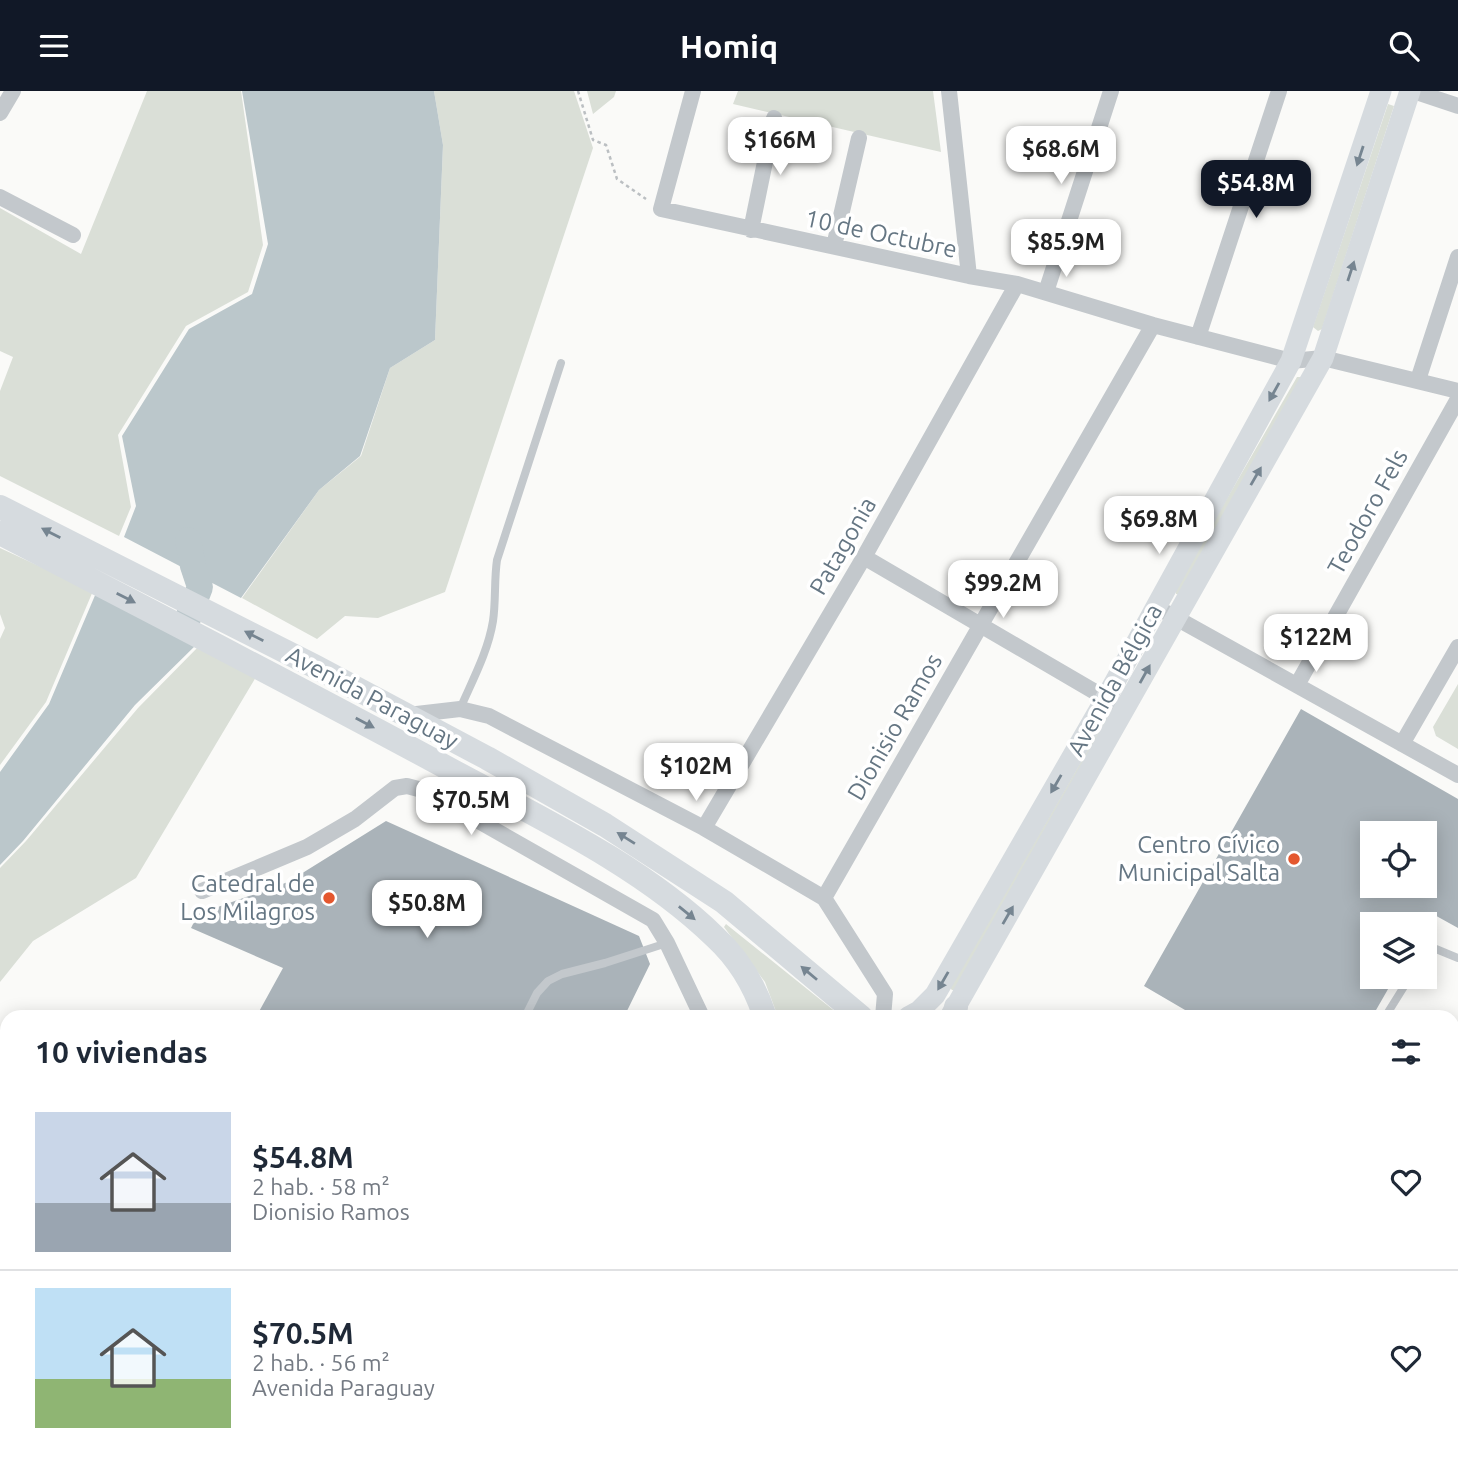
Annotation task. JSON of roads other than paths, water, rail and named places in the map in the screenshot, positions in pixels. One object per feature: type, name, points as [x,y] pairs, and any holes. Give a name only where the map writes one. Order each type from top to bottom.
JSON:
[{"type":"main road","name":"Avenida Bélgica","points":[[920,1010],[936,995],[1106,698],[1291,361],[1381,91]]},
{"type":"main road","name":"Avenida Bélgica","points":[[955,1010],[1323,358],[1412,91]]},
{"type":"main road","name":"Avenida Paraguay","points":[[0,507],[314,666],[593,818],[724,902],[853,1010]]},
{"type":"main road","name":"Avenida Paraguay","points":[[0,533],[305,690],[570,834],[656,888],[715,937],[738,962],[757,1009]]},
{"type":"street","points":[[0,113],[13,91]]},
{"type":"street","name":"10 de Octubre","points":[[693,91],[661,209],[970,276],[1017,283],[1198,337],[1291,361],[1323,358],[1458,391]]},
{"type":"street","points":[[949,91],[970,276]]},
{"type":"street","points":[[1045,292],[1111,91]]},
{"type":"street","points":[[1198,337],[1279,91]]},
{"type":"street","points":[[1412,91],[1458,106]]},
{"type":"street","points":[[751,230],[774,118]]},
{"type":"street","points":[[834,246],[859,138]]},
{"type":"street","points":[[0,197],[74,235]]},
{"type":"street","points":[[1418,380],[1458,257]]},
{"type":"street","name":"Patagonia","points":[[704,828],[864,558],[1017,283]]},
{"type":"street","name":"Dionisio Ramos","points":[[824,898],[1153,324]]},
{"type":"street","name":"Teodoro Fels","points":[[1297,685],[1458,399]]},
{"type":"street","points":[[864,558],[1124,711]]},
{"type":"street","points":[[1155,607],[1458,775]]},
{"type":"street","points":[[1402,744],[1458,647]]},
{"type":"street","points":[[407,715],[460,709],[489,716],[704,828],[824,898],[885,994],[884,1010]]},
{"type":"street","points":[[202,891],[307,847],[355,819],[395,789],[407,786],[426,791],[653,920],[699,1010]]},
{"type":"lane","points":[[460,709],[488,643],[494,620],[497,560],[561,363]]},
{"type":"lane","points":[[528,1010],[537,993],[548,981],[562,974],[667,943]]},
{"type":"lane","points":[[1437,949],[1458,958]]},
{"type":"lane","points":[[1389,1010],[1402,989]]},
{"type":"waterway","points":[[185,626],[200,587],[188,540]]},
{"type":"place","name":"Centro Cívico Municipal Salta","points":[[1294,859]]},
{"type":"place","name":"Catedral de Los Milagros","points":[[329,898]]}]
